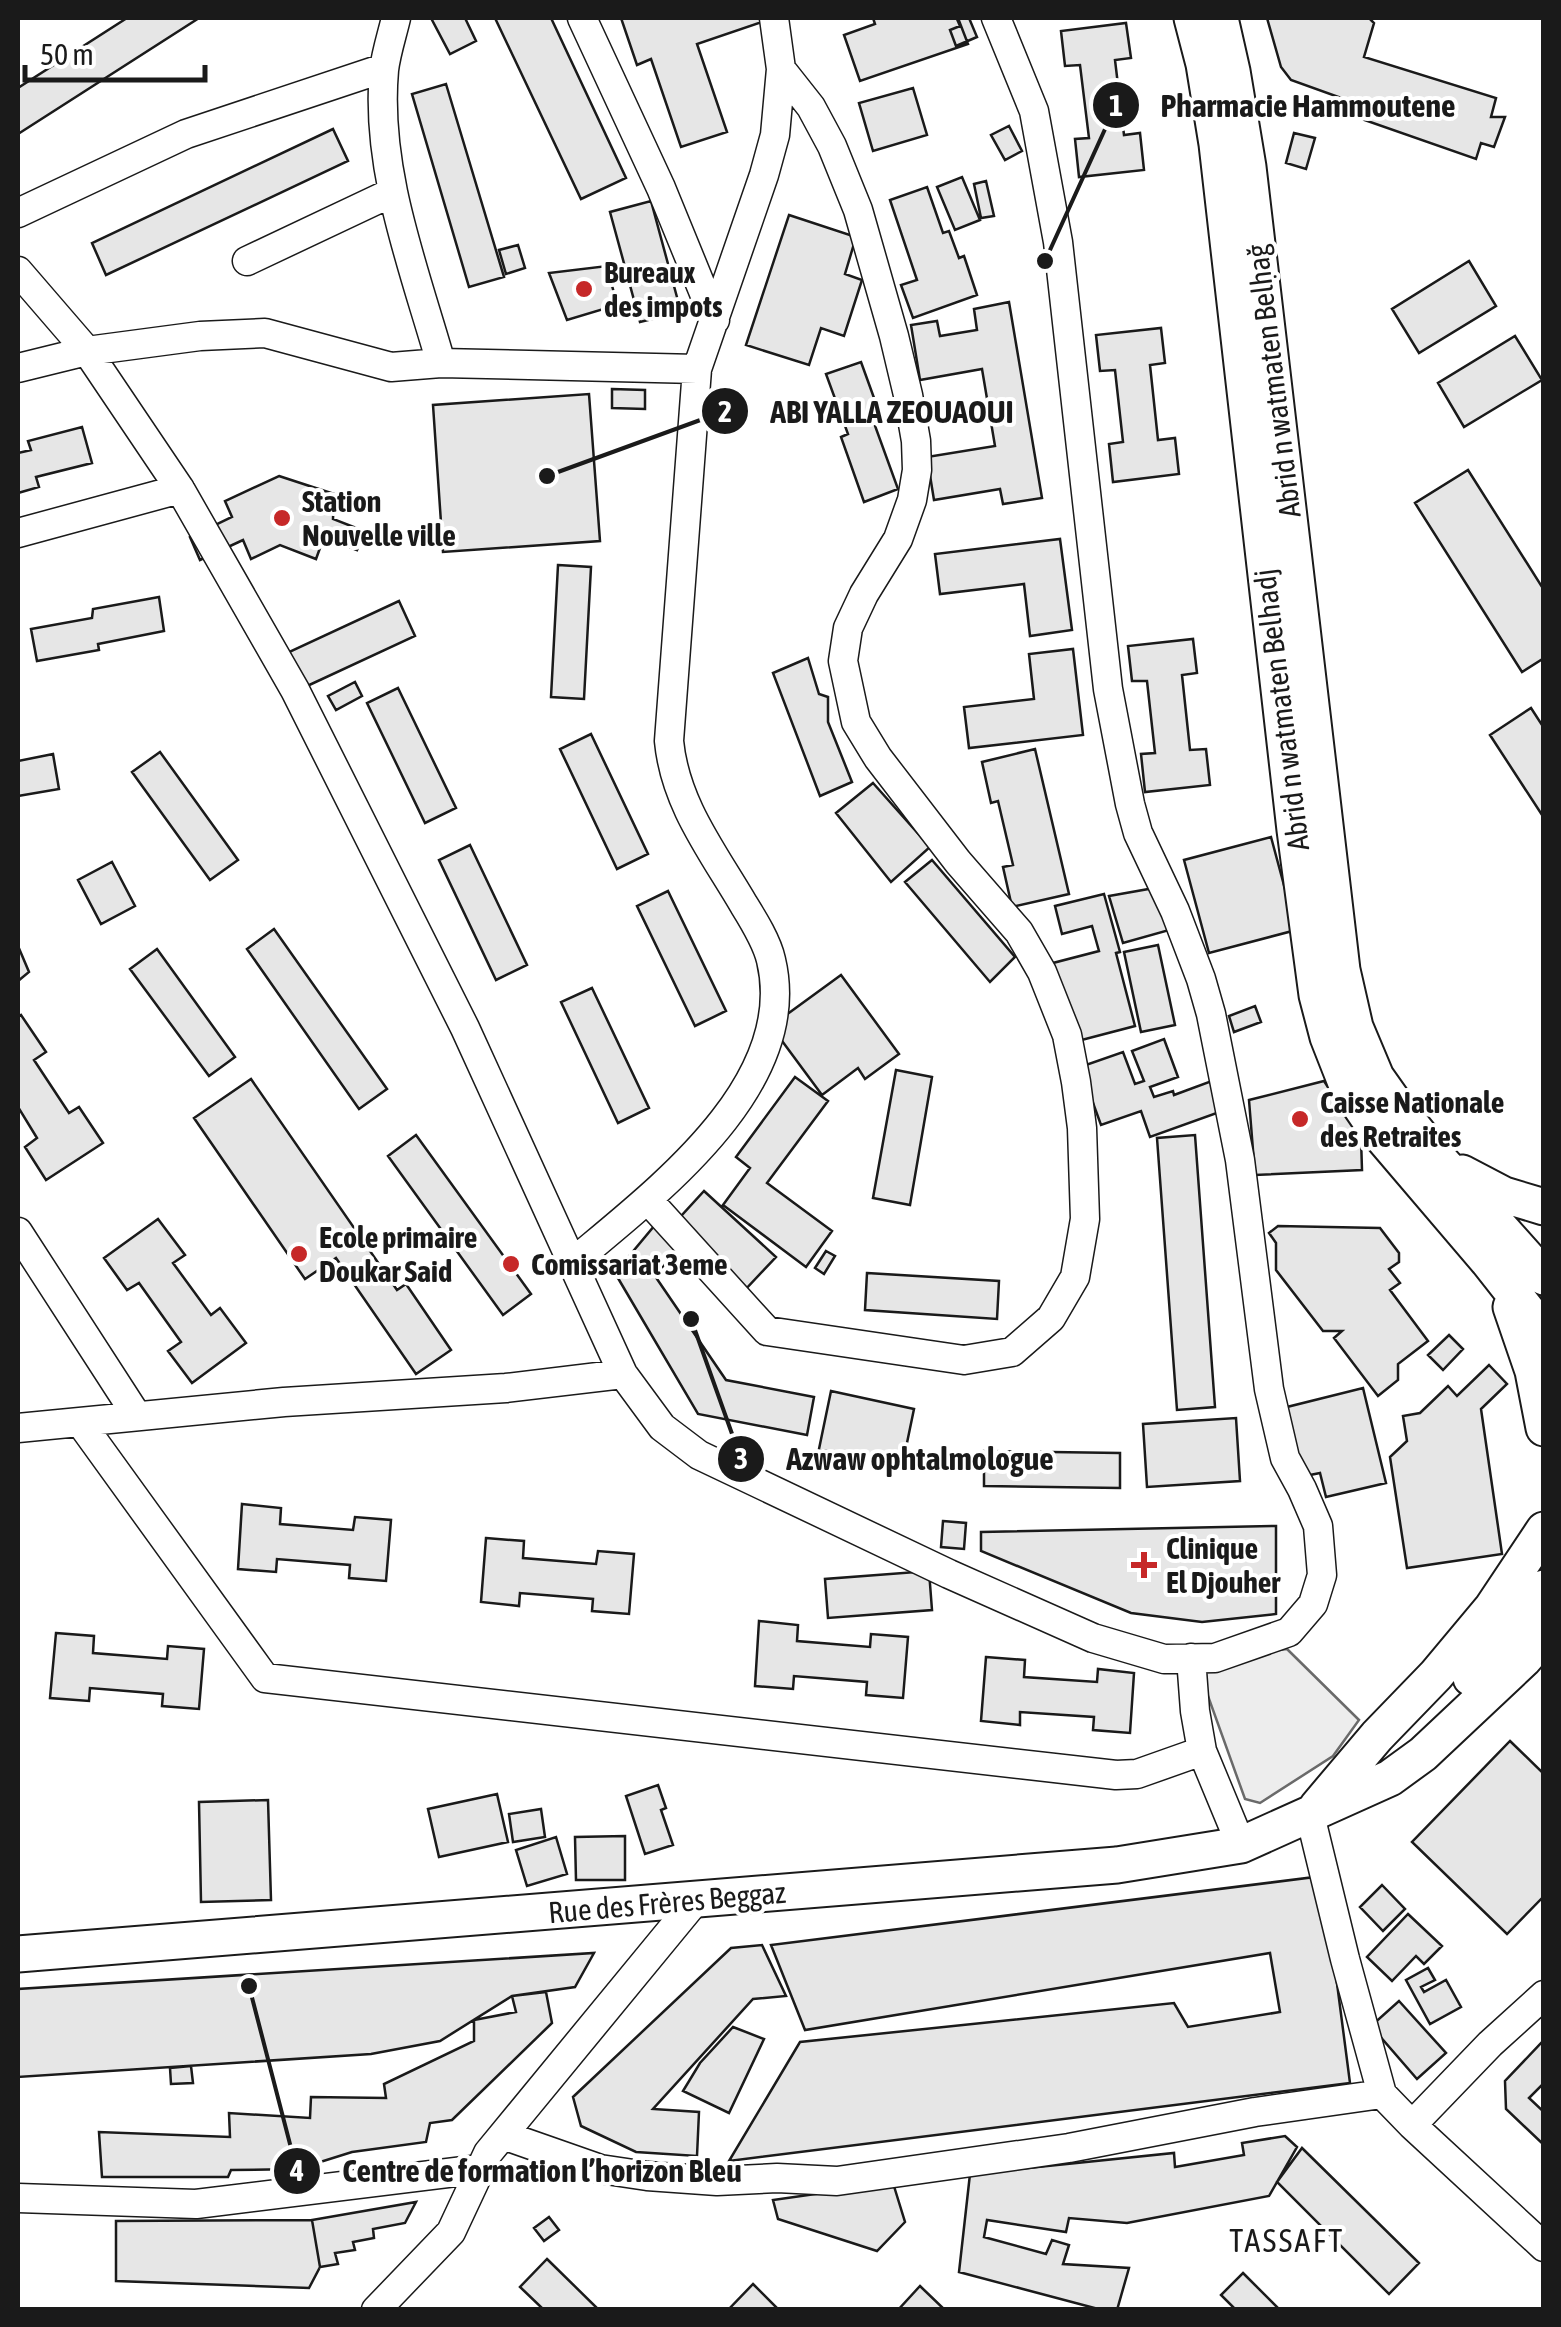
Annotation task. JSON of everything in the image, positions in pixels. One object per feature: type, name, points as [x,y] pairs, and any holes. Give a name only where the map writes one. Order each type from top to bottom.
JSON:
[{"type":"main road","name":"Abrid n watmaten Belhadj","points":[[1192,18],[1217,144],[1294,830],[1317,995],[1328,1038],[1348,1088],[1378,1132],[1544,1332]]},
{"type":"main road","name":"Abrid n watmaten Belḥaǧ","points":[[1220,18],[1248,167],[1342,970],[1355,1027],[1376,1077],[1400,1112],[1544,1278]]},
{"type":"main road","points":[[1436,1157],[1469,1178],[1544,1207]]},
{"type":"main road","points":[[1488,1262],[1522,1334],[1544,1428]]},
{"type":"main road","points":[[1310,1815],[1492,1608],[1544,1530]]},
{"type":"main road","points":[[1310,1815],[1485,1666],[1544,1588]]},
{"type":"main road","name":"Rue des Frères Beggaz","points":[[18,1954],[1118,1865],[1241,1845],[1390,1778],[1424,1754],[1544,1636]]},
{"type":"street","points":[[396,18],[384,68],[384,140],[392,192],[441,364]]},
{"type":"street","points":[[582,18],[661,188],[715,320]]},
{"type":"street","points":[[572,1264],[676,1175],[741,1098],[766,1049],[775,1003],[771,958],[747,909],[684,805],[671,762],[669,718],[697,369],[772,148],[781,89],[774,18]]},
{"type":"street","points":[[18,271],[87,351],[180,489],[295,690],[465,1028],[622,1374],[662,1427],[699,1455],[1092,1638],[1164,1659],[1215,1658],[1288,1632],[1314,1604],[1322,1574],[1318,1526],[1285,1458],[1269,1389],[1240,1160],[1211,1014],[1175,911],[1138,833],[1130,804],[1108,689],[1058,242],[1034,110],[996,18]]},
{"type":"street","points":[[18,214],[186,134],[384,68]]},
{"type":"street","points":[[648,1200],[768,1331],[964,1360],[1012,1352],[1051,1318],[1075,1278],[1084,1219],[1082,1128],[1076,1082],[1067,1034],[1042,972],[1019,932],[946,847],[878,758],[856,722],[843,661],[848,628],[898,539],[908,513],[917,470],[916,441],[894,336],[858,210],[811,107],[781,69]]},
{"type":"street","points":[[248,261],[392,192]]},
{"type":"street","points":[[18,368],[87,351],[200,336],[266,333],[391,367],[441,364],[697,369]]},
{"type":"street","points":[[18,533],[180,489]]},
{"type":"street","points":[[18,1232],[137,1416]]},
{"type":"street","points":[[18,1428],[284,1402],[506,1388],[622,1374]]},
{"type":"street","points":[[80,1422],[266,1678],[1116,1775],[1137,1774],[1202,1751]]},
{"type":"street","points":[[1191,1658],[1202,1751],[1241,1845]]},
{"type":"street","points":[[1310,1815],[1344,1959],[1382,2094],[1544,2247]]},
{"type":"street","points":[[376,2310],[451,2232],[488,2152],[696,1900]]},
{"type":"street","points":[[1412,2125],[1544,1995]]},
{"type":"street","points":[[503,2135],[600,2169],[647,2176],[717,2181],[837,2181],[1002,2159],[1256,2112],[1382,2094]]},
{"type":"street","points":[[18,2198],[196,2204],[480,2169]]},
{"type":"shaded area","points":[[1287,1649],[1359,1720],[1333,1756],[1260,1803],[1245,1799],[1199,1671],[1247,1654]]},
{"type":"building","points":[[127,18],[199,18],[18,134],[18,88]]},
{"type":"building","points":[[431,18],[465,18],[476,41],[450,54]]},
{"type":"building","points":[[495,18],[551,18],[626,178],[581,199]]},
{"type":"building","points":[[621,18],[761,18],[762,22],[697,44],[727,132],[681,147],[651,59],[637,65]]},
{"type":"building","points":[[873,18],[958,18],[968,44],[860,81],[844,35],[875,24]]},
{"type":"building","points":[[969,18],[977,37],[956,46],[950,30],[960,26],[957,19]]},
{"type":"building","points":[[1267,18],[1369,18],[1374,23],[1364,57],[1496,98],[1491,117],[1505,117],[1494,147],[1481,143],[1476,159],[1353,116],[1358,104],[1291,80],[1281,67]]},
{"type":"building","points":[[1126,23],[1131,58],[1115,60],[1124,135],[1140,133],[1144,170],[1079,177],[1075,139],[1089,138],[1080,65],[1065,66],[1061,31]]},
{"type":"building","points":[[446,84],[504,277],[469,287],[412,94]]},
{"type":"building","points":[[913,88],[927,135],[873,151],[859,103]]},
{"type":"building","points":[[1009,126],[1022,151],[1005,160],[991,135]]},
{"type":"building","points":[[333,129],[348,161],[106,275],[92,243]]},
{"type":"building","points":[[1294,133],[1315,138],[1306,169],[1286,163]]},
{"type":"building","points":[[962,177],[980,220],[955,230],[937,187]]},
{"type":"building","points":[[986,181],[994,216],[981,218],[974,184]]},
{"type":"building","points":[[927,187],[943,233],[949,231],[959,258],[964,256],[977,295],[913,318],[901,285],[917,280],[890,200]]},
{"type":"building","points":[[651,201],[681,312],[640,322],[610,212]]},
{"type":"building","points":[[789,215],[856,237],[845,274],[862,280],[844,336],[821,328],[809,365],[746,345]]},
{"type":"building","points":[[518,245],[525,268],[506,274],[499,250]]},
{"type":"building","points":[[1469,261],[1496,306],[1419,353],[1392,309]]},
{"type":"building","name":"Bureaux des impots","points":[[607,266],[617,305],[567,320],[549,273]]},
{"type":"building","points":[[1009,302],[1042,498],[1003,504],[1000,489],[934,500],[927,457],[995,446],[982,369],[920,380],[911,325],[937,321],[940,336],[977,330],[974,309]]},
{"type":"building","points":[[1161,328],[1165,363],[1150,365],[1158,440],[1175,438],[1179,474],[1113,482],[1109,444],[1123,442],[1115,370],[1100,371],[1096,335]]},
{"type":"building","points":[[1515,336],[1542,380],[1464,427],[1438,383]]},
{"type":"building","points":[[861,362],[882,420],[874,423],[898,489],[864,502],[841,437],[848,434],[826,374]]},
{"type":"building","points":[[612,389],[645,390],[645,409],[612,408]]},
{"type":"building","points":[[589,394],[600,541],[443,552],[433,405]]},
{"type":"building","points":[[82,427],[92,463],[36,477],[39,487],[18,493],[18,453],[31,450],[28,441]]},
{"type":"building","points":[[1468,470],[1544,590],[1544,658],[1522,672],[1415,503]]},
{"type":"building","name":"Station Nouvelle ville","points":[[279,476],[334,494],[333,519],[364,531],[357,550],[324,537],[316,559],[280,545],[251,559],[243,540],[200,560],[190,537],[232,517],[225,501]]},
{"type":"building","points":[[1060,539],[1072,630],[1030,636],[1024,584],[940,594],[935,554]]},
{"type":"building","points":[[558,565],[591,567],[584,699],[551,697]]},
{"type":"building","points":[[159,597],[164,631],[98,644],[99,650],[37,661],[31,629],[92,618],[93,609]]},
{"type":"building","points":[[399,601],[415,636],[305,687],[289,652]]},
{"type":"building","points":[[1193,639],[1197,673],[1182,675],[1190,750],[1206,749],[1210,785],[1145,792],[1141,754],[1155,753],[1147,681],[1132,681],[1128,646]]},
{"type":"building","points":[[1073,649],[1083,735],[969,748],[964,707],[1034,699],[1029,654]]},
{"type":"building","points":[[808,658],[819,694],[828,697],[828,722],[852,782],[820,796],[773,673]]},
{"type":"building","points":[[355,682],[362,696],[336,710],[328,696]]},
{"type":"building","points":[[398,688],[456,808],[425,823],[367,703]]},
{"type":"building","points":[[1531,708],[1544,728],[1544,818],[1490,735]]},
{"type":"building","points":[[591,734],[648,854],[617,869],[560,749]]},
{"type":"building","points":[[1035,749],[1069,894],[1012,907],[1003,867],[1013,865],[998,801],[991,803],[982,762]]},
{"type":"building","points":[[160,752],[238,860],[210,880],[132,772]]},
{"type":"building","points":[[53,754],[59,789],[18,796],[18,761]]},
{"type":"building","points":[[873,783],[930,847],[891,882],[836,813]]},
{"type":"building","points":[[1271,837],[1296,930],[1209,953],[1184,860]]},
{"type":"building","points":[[470,845],[527,965],[496,980],[439,860]]},
{"type":"building","points":[[932,860],[1015,957],[990,982],[905,882]]},
{"type":"building","points":[[112,862],[135,906],[101,924],[78,880]]},
{"type":"building","points":[[1160,887],[1173,929],[1123,943],[1109,896]]},
{"type":"building","points":[[668,891],[726,1011],[695,1026],[637,906]]},
{"type":"building","points":[[1104,894],[1135,1026],[1074,1042],[1053,963],[1099,951],[1092,926],[1062,934],[1055,906]]},
{"type":"building","points":[[274,929],[387,1089],[359,1109],[247,949]]},
{"type":"building","points":[[1158,945],[1175,1025],[1141,1032],[1124,952]]},
{"type":"building","points":[[18,946],[29,972],[18,981]]},
{"type":"building","points":[[157,949],[235,1057],[209,1076],[130,969]]},
{"type":"building","points":[[841,975],[899,1054],[865,1079],[858,1068],[822,1095],[771,1026]]},
{"type":"building","points":[[592,988],[649,1108],[618,1123],[561,1002]]},
{"type":"building","points":[[1255,1006],[1261,1022],[1234,1032],[1229,1016]]},
{"type":"building","points":[[21,1015],[46,1052],[34,1060],[69,1113],[79,1107],[103,1143],[46,1180],[25,1147],[37,1138],[18,1107]]},
{"type":"building","points":[[1164,1039],[1178,1077],[1150,1087],[1154,1097],[1173,1091],[1174,1095],[1217,1079],[1228,1109],[1150,1137],[1141,1111],[1101,1125],[1080,1067],[1123,1052],[1135,1084],[1144,1081],[1132,1051]]},
{"type":"building","points":[[896,1070],[932,1077],[910,1205],[873,1198]]},
{"type":"building","points":[[795,1077],[828,1101],[767,1183],[832,1231],[806,1267],[723,1205],[750,1168],[736,1157]]},
{"type":"building","points":[[251,1079],[397,1290],[406,1284],[451,1350],[416,1374],[336,1258],[305,1279],[194,1118]]},
{"type":"building","name":"Caisse Nationale des Retraites","points":[[1324,1081],[1361,1138],[1362,1170],[1255,1175],[1249,1100]]},
{"type":"building","points":[[416,1135],[531,1294],[503,1315],[388,1156]]},
{"type":"building","points":[[1195,1135],[1215,1407],[1177,1410],[1157,1138]]},
{"type":"building","points":[[704,1191],[776,1257],[743,1292],[672,1226]]},
{"type":"building","points":[[158,1219],[185,1255],[173,1263],[211,1315],[220,1308],[246,1343],[192,1383],[168,1351],[181,1342],[139,1283],[127,1290],[104,1258]]},
{"type":"building","points":[[655,1225],[681,1245],[655,1276],[726,1380],[814,1397],[807,1435],[698,1414],[615,1273]]},
{"type":"building","points":[[1278,1226],[1380,1228],[1399,1253],[1399,1262],[1389,1269],[1400,1283],[1390,1290],[1428,1341],[1398,1364],[1398,1380],[1378,1396],[1334,1338],[1342,1331],[1323,1331],[1276,1270],[1276,1243],[1269,1233]]},
{"type":"building","points":[[826,1251],[835,1256],[824,1274],[815,1268]]},
{"type":"building","points":[[867,1273],[999,1281],[997,1319],[865,1310]]},
{"type":"building","points":[[1449,1335],[1463,1349],[1443,1370],[1428,1355]]},
{"type":"building","points":[[1489,1365],[1507,1384],[1481,1409],[1502,1554],[1407,1568],[1390,1457],[1407,1441],[1403,1416],[1420,1413],[1448,1386],[1457,1396]]},
{"type":"building","points":[[1363,1388],[1386,1483],[1326,1497],[1320,1473],[1300,1477],[1283,1408]]},
{"type":"building","points":[[831,1391],[914,1409],[902,1467],[819,1449]]},
{"type":"building","points":[[1236,1418],[1240,1481],[1147,1487],[1143,1424]]},
{"type":"building","points":[[984,1451],[1120,1453],[1120,1488],[984,1486]]},
{"type":"building","points":[[242,1504],[281,1508],[280,1524],[353,1530],[355,1517],[391,1520],[386,1581],[349,1578],[350,1565],[277,1559],[276,1572],[238,1569]]},
{"type":"building","points":[[943,1521],[966,1523],[964,1549],[941,1547]]},
{"type":"building","points":[[1276,1526],[1276,1614],[1202,1622],[1131,1613],[981,1551],[981,1532]]},
{"type":"building","points":[[486,1538],[524,1541],[523,1558],[596,1564],[598,1551],[634,1554],[629,1614],[592,1611],[593,1599],[520,1593],[519,1606],[481,1602]]},
{"type":"building","points":[[929,1571],[932,1610],[828,1618],[825,1579]]},
{"type":"building","points":[[759,1621],[798,1625],[797,1641],[870,1647],[871,1634],[908,1637],[903,1698],[866,1695],[867,1682],[794,1676],[793,1689],[755,1686]]},
{"type":"building","points":[[56,1633],[94,1636],[93,1653],[167,1659],[168,1646],[204,1649],[199,1709],[162,1706],[163,1694],[90,1688],[89,1701],[50,1698]]},
{"type":"building","points":[[986,1657],[1025,1660],[1024,1677],[1097,1682],[1098,1669],[1134,1673],[1130,1733],[1093,1730],[1094,1717],[1020,1712],[1020,1725],[981,1721]]},
{"type":"building","points":[[1510,1741],[1544,1774],[1544,1896],[1507,1934],[1412,1842]]},
{"type":"building","points":[[658,1785],[666,1808],[661,1810],[673,1845],[645,1854],[626,1796]]},
{"type":"building","points":[[497,1794],[508,1842],[439,1857],[428,1809]]},
{"type":"building","points":[[268,1800],[271,1900],[201,1902],[199,1802]]},
{"type":"building","points":[[541,1809],[545,1837],[513,1842],[509,1814]]},
{"type":"building","points":[[625,1836],[625,1880],[576,1880],[575,1837]]},
{"type":"building","points":[[556,1837],[567,1874],[527,1886],[516,1850]]},
{"type":"building","points":[[1323,1876],[1350,2083],[729,2161],[800,2042],[1174,2003],[1188,2027],[1280,2012],[1270,1953],[805,2030],[771,1945]]},
{"type":"building","points":[[1382,1885],[1405,1909],[1383,1931],[1360,1907]]},
{"type":"building","points":[[1408,1914],[1442,1946],[1424,1964],[1416,1956],[1392,1981],[1367,1957]]},
{"type":"building","points":[[762,1945],[786,1996],[753,1999],[653,2109],[699,2112],[697,2156],[636,2152],[581,2126],[573,2097],[731,1948]]},
{"type":"building","points":[[594,1953],[575,1987],[512,1996],[440,2041],[371,2054],[18,2077],[18,1989]]},
{"type":"building","points":[[1428,1968],[1435,1980],[1421,1987],[1424,1992],[1446,1980],[1461,2007],[1430,2024],[1406,1980]]},
{"type":"building","points":[[546,1992],[552,2023],[452,2120],[430,2123],[426,2142],[352,2152],[298,2169],[231,2170],[228,2177],[102,2177],[99,2132],[230,2137],[229,2113],[310,2118],[311,2097],[386,2098],[384,2084],[474,2041],[474,2020],[516,2012],[512,1996]]},
{"type":"building","points":[[1399,2001],[1446,2053],[1417,2079],[1371,2026]]},
{"type":"building","points":[[733,2027],[764,2039],[729,2113],[683,2091],[700,2063]]},
{"type":"building","points":[[1544,2040],[1544,2083],[1529,2098],[1544,2112],[1544,2145],[1506,2109],[1505,2081]]},
{"type":"building","points":[[191,2066],[193,2083],[171,2084],[170,2068]]},
{"type":"building","points":[[1285,2136],[1297,2147],[1269,2196],[1127,2223],[1069,2218],[1066,2232],[987,2220],[984,2237],[1046,2254],[1052,2240],[1069,2245],[1063,2264],[1129,2268],[1117,2310],[1102,2310],[959,2272],[970,2174],[1174,2153],[1175,2167],[1244,2155],[1242,2143]]},
{"type":"building","points":[[1302,2148],[1419,2263],[1389,2294],[1277,2182]]},
{"type":"building","points":[[893,2183],[905,2222],[877,2251],[778,2219],[773,2200]]},
{"type":"building","points":[[416,2202],[405,2223],[373,2229],[374,2238],[353,2242],[355,2250],[335,2253],[338,2264],[320,2267],[312,2220]]},
{"type":"building","points":[[549,2217],[559,2230],[544,2241],[534,2228]]},
{"type":"building","points":[[312,2220],[320,2267],[309,2288],[116,2281],[116,2221]]},
{"type":"building","points":[[547,2259],[599,2310],[544,2310],[520,2287]]},
{"type":"building","points":[[1243,2273],[1280,2310],[1236,2310],[1221,2295]]},
{"type":"building","points":[[753,2284],[779,2310],[728,2310]]},
{"type":"building","points":[[920,2286],[945,2310],[898,2310]]},
{"type":"place","name":"Pharmacie Hammoutene","points":[[1045,261]]},
{"type":"place","name":"Bureaux des impots","points":[[584,289]]},
{"type":"place","name":"ABI YALLA ZEOUAOUI","points":[[547,476]]},
{"type":"place","name":"Station Nouvelle ville","points":[[282,518]]},
{"type":"place","name":"Caisse Nationale des Retraites","points":[[1300,1119]]},
{"type":"place","name":"Ecole primaire Doukar Said","points":[[299,1254]]},
{"type":"place","name":"Comissariat 3eme","points":[[511,1264]]},
{"type":"place","name":"Azwaw ophtalmologue","points":[[691,1319]]},
{"type":"place","name":"Clinique El Djouher","points":[[1144,1565]]},
{"type":"place","name":"Centre de formation l’horizon Bleu","points":[[249,1986]]},
{"type":"district","name":"TASSAFT","points":[[1287,2240]]}]
